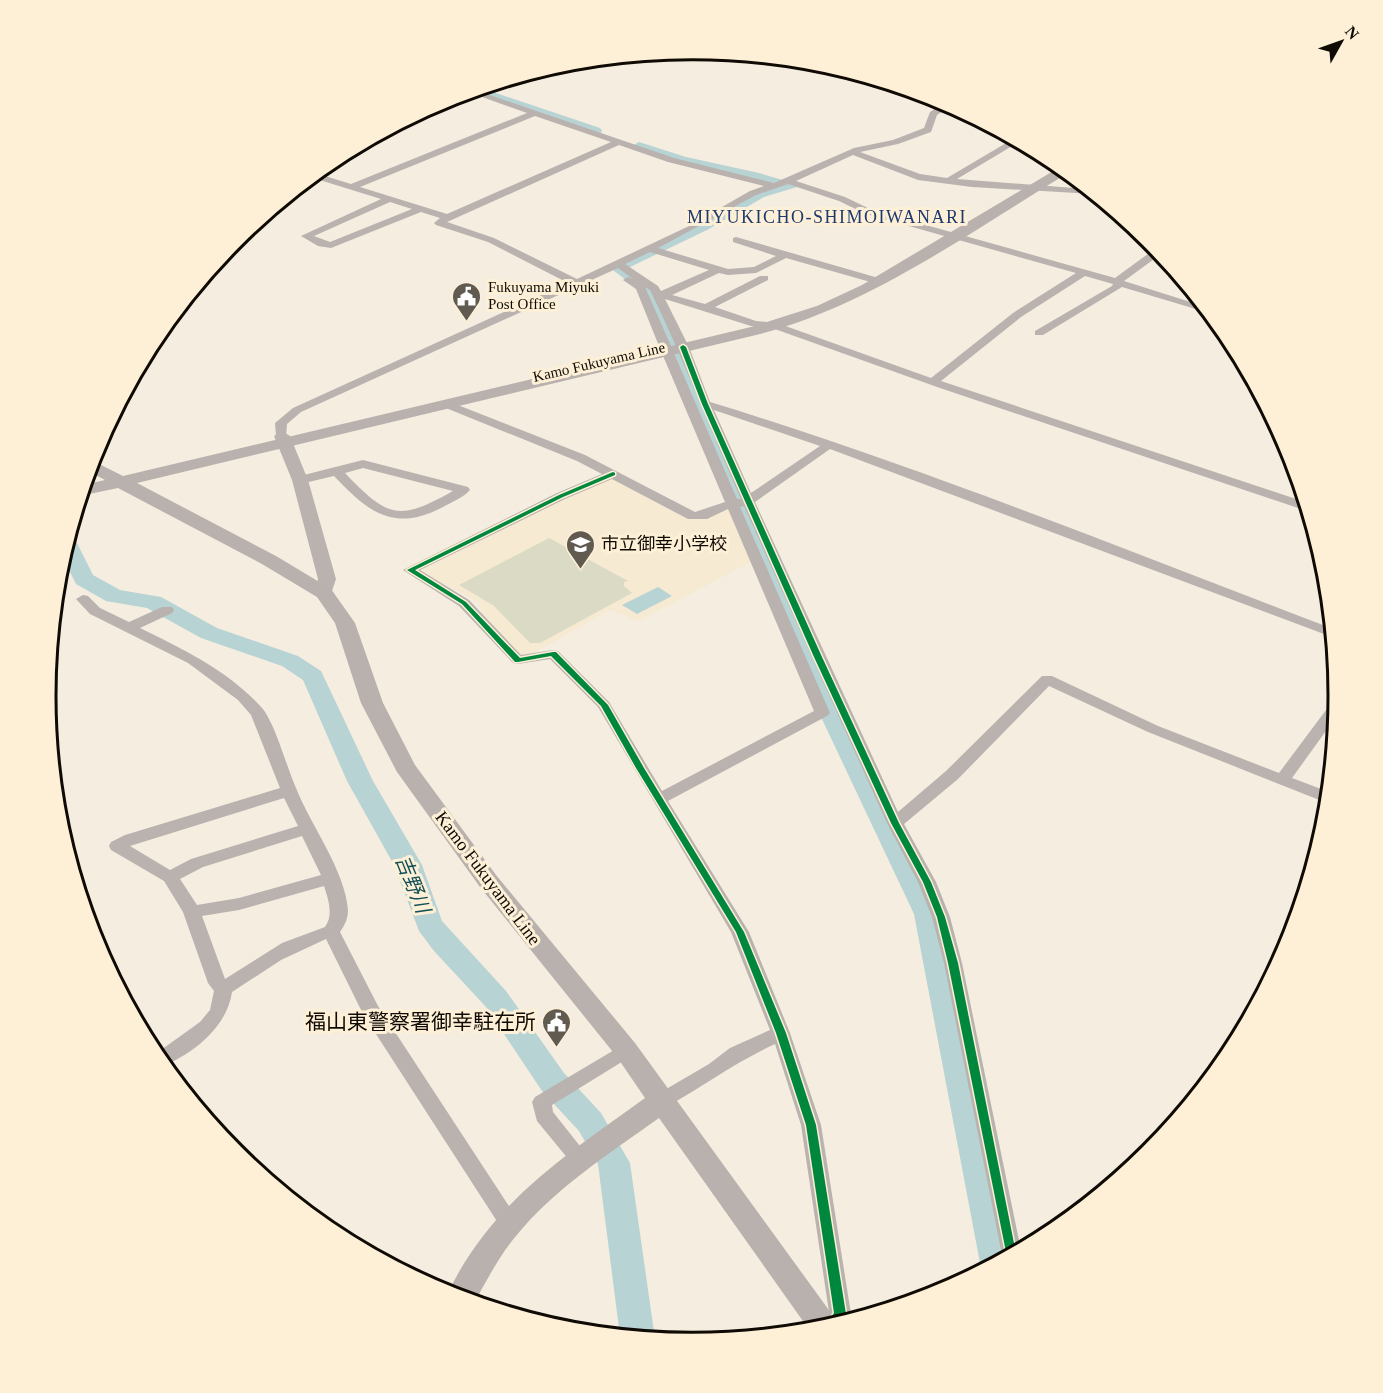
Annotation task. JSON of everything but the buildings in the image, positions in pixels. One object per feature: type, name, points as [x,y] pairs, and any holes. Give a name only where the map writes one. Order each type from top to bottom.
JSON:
[{"type":"main road","name":"Kamo Fukuyama Line","points":[[283,439],[773,325],[822,309],[1029,187],[1051,172]]},
{"type":"main road","name":"Kamo Fukuyama Line","points":[[1029,187],[1054,175]]},
{"type":"main road","name":"Kamo Fukuyama Line","points":[[101,475],[446,404],[674,347],[818,303],[874,279]]},
{"type":"main road","name":"Kamo Fukuyama Line","points":[[101,475],[269,560],[324,593],[345,623],[372,703],[405,767],[488,881],[626,1050],[819,1319]]},
{"type":"main road","points":[[465,1291],[510,1223],[540,1194],[663,1100]]},
{"type":"street","points":[[484,95],[671,160],[820,191],[869,212],[1084,272],[1194,306]]},
{"type":"street","points":[[324,593],[327,579],[300,480],[283,439],[281,423],[297,410],[617,266],[690,229],[753,193],[781,184],[852,152],[895,142],[928,130],[933,114],[938,110]]},
{"type":"street","points":[[349,188],[535,113]]},
{"type":"street","points":[[576,283],[491,240],[440,223],[618,142]]},
{"type":"street","points":[[948,181],[1009,145]]},
{"type":"street","points":[[852,152],[903,172],[948,181],[1077,191]]},
{"type":"street","points":[[322,179],[448,218]]},
{"type":"street","points":[[387,200],[306,237],[321,244],[331,245],[420,209]]},
{"type":"street","points":[[736,240],[874,279]]},
{"type":"street","points":[[652,249],[728,272],[756,270],[785,255]]},
{"type":"street","points":[[1039,333],[1117,288],[1119,278],[1150,256]]},
{"type":"street","points":[[617,266],[640,287],[653,294],[755,324],[773,325],[1298,504]]},
{"type":"street","points":[[653,294],[717,270]]},
{"type":"street","points":[[934,381],[1017,315],[1084,272]]},
{"type":"street","points":[[706,308],[765,278]]},
{"type":"street","points":[[653,294],[740,503],[822,713],[659,799]]},
{"type":"street","points":[[653,294],[674,347],[705,404],[740,503],[895,823],[927,882],[941,917],[953,963],[1009,1247]]},
{"type":"street","points":[[446,404],[581,458],[693,516],[702,516],[723,506],[740,503],[827,446]]},
{"type":"street","points":[[705,404],[712,404],[945,487],[1324,630]]},
{"type":"street","points":[[300,480],[363,464],[464,490],[414,515],[401,517],[385,512],[357,494],[337,472]]},
{"type":"street","points":[[613,474],[561,496],[410,570],[464,603],[518,660],[554,654],[604,705],[740,932],[781,1034],[811,1125],[839,1315]]},
{"type":"street","points":[[83,599],[95,611],[193,660],[243,697],[258,712],[289,791],[306,829],[311,832],[331,878],[339,911],[337,923],[331,931],[317,935],[274,956],[223,989],[218,1013],[186,1043],[167,1055]]},
{"type":"street","points":[[130,627],[167,610]]},
{"type":"street","points":[[895,823],[952,775],[1047,679],[1153,729],[1319,795]]},
{"type":"street","points":[[1282,780],[1327,719]]},
{"type":"street","points":[[223,989],[217,983],[192,912],[170,877],[117,846],[131,839],[289,791]]},
{"type":"street","points":[[170,877],[197,863],[306,829]]},
{"type":"street","points":[[192,912],[240,904],[331,878]]},
{"type":"street","points":[[331,931],[370,1009],[444,1126],[510,1223]]},
{"type":"street","points":[[663,1100],[716,1069],[737,1053],[781,1034]]},
{"type":"street","points":[[596,1149],[544,1115],[542,1102],[626,1050]]},
{"type":"shaded area","name":"市立御幸小学校","points":[[605,479],[614,479],[687,516],[702,519],[727,507],[751,562],[639,621],[610,610],[530,655],[519,655],[483,614],[478,602],[423,573],[422,566]]},
{"type":"green space","points":[[549,538],[628,581],[624,582],[624,586],[632,593],[540,643],[530,643],[494,606],[459,585]]},
{"type":"water","points":[[658,587],[672,596],[637,614],[622,605]]},
{"type":"waterway","points":[[487,94],[595,131]]},
{"type":"waterway","points":[[639,146],[682,160],[759,177],[786,186]]},
{"type":"waterway","points":[[786,186],[792,184]]},
{"type":"waterway","points":[[786,186],[759,194],[702,227],[617,267],[651,292],[817,683],[928,914],[995,1255]]},
{"type":"waterway","name":"吉野川","points":[[72,555],[84,579],[114,596],[153,602],[209,633],[290,661],[313,676],[360,781],[408,865],[429,924],[444,944],[496,999],[553,1082],[590,1122],[614,1163],[637,1330]]},
{"type":"cycle path","points":[[683,347],[705,404],[818,657],[895,823],[927,882],[941,917],[953,963],[1009,1247]]},
{"type":"cycle path","points":[[613,474],[561,496],[410,570],[464,603],[518,660],[553,654],[604,705],[740,932],[781,1033],[811,1125],[839,1315]]},
{"type":"place","name":"Fukuyama Miyuki Post Office","points":[[467,322]]},
{"type":"place","name":"市立御幸小学校","points":[[580,570]]},
{"type":"place","name":"福山東警察署御幸駐在所","points":[[557,1048]]},
{"type":"district","name":"MIYUKICHO-SHIMOIWANARI","points":[[827,217]]}]
